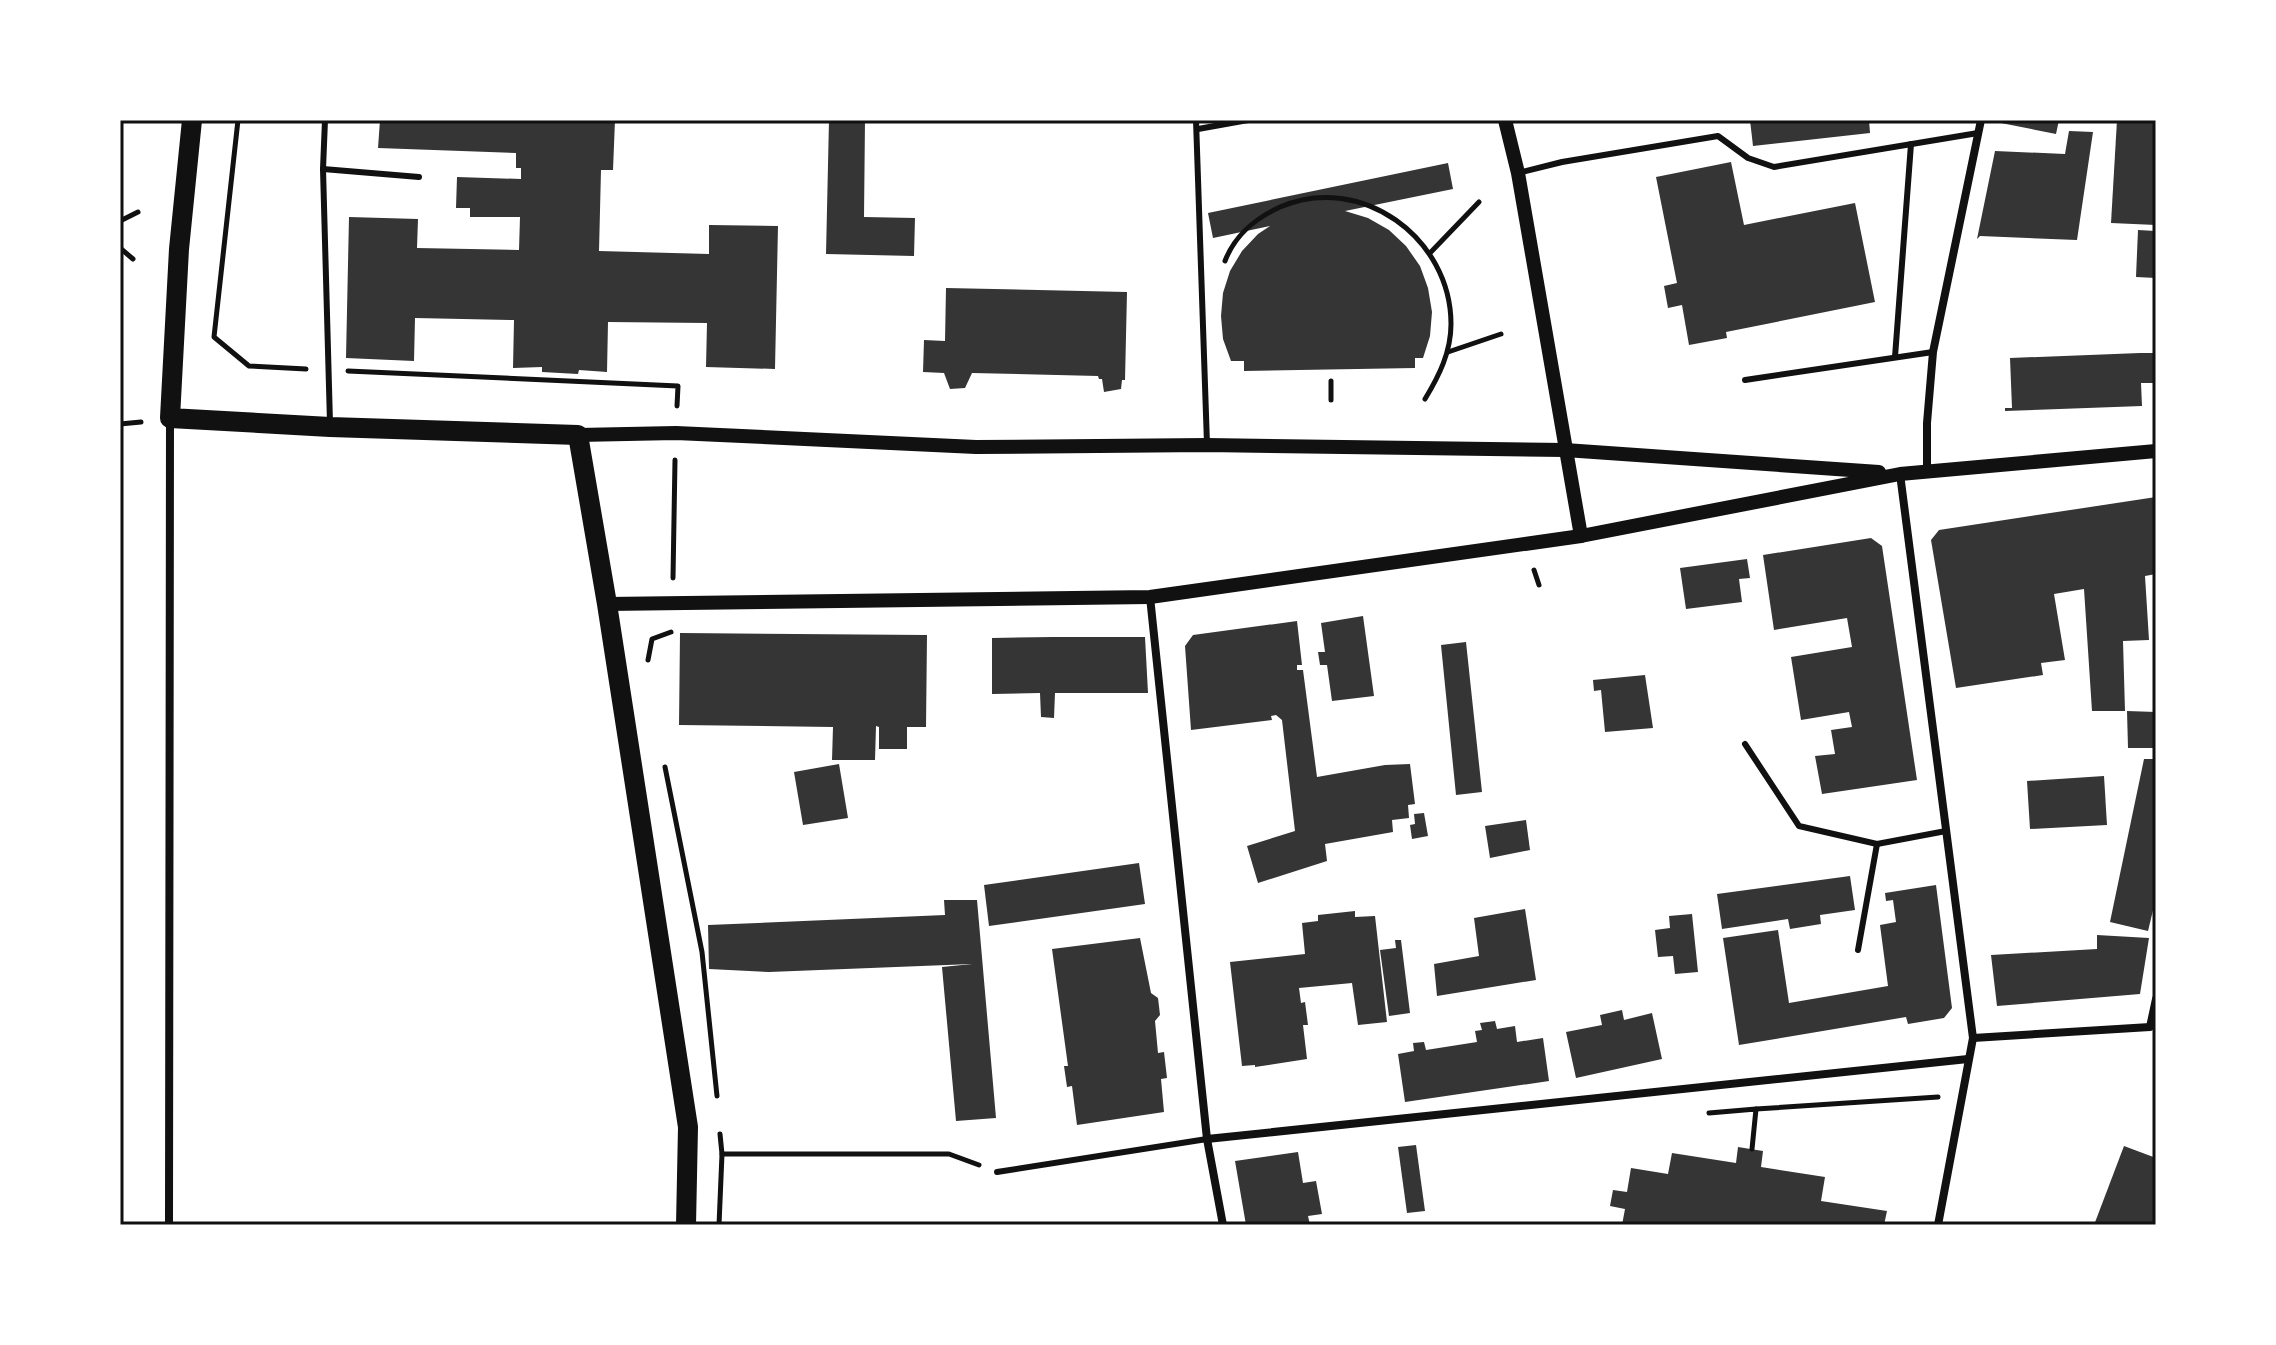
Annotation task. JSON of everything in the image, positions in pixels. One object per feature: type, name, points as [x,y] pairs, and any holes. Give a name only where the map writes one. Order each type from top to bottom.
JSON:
[{"type":"main road","points":[[192,120],[179,249],[170,418],[578,435],[688,1127],[686,1225]]},
{"type":"street","points":[[1505,120],[1518,173],[1581,536]]},
{"type":"street","points":[[1927,472],[1927,423],[1933,352],[1981,120]]},
{"type":"street","points":[[169,1225],[170,418]]},
{"type":"street","points":[[578,435],[676,433],[976,447],[1207,445],[1565,450],[1900,474]]},
{"type":"street","points":[[607,604],[1150,597],[1581,536],[1900,474],[2156,451]]},
{"type":"street","points":[[1900,474],[1973,1038],[1938,1225]]},
{"type":"street","points":[[1150,597],[1207,1139],[1223,1225]]},
{"type":"street","points":[[1973,1038],[2150,1027],[2156,999]]},
{"type":"street","points":[[1207,1139],[1968,1059]]},
{"type":"lane","points":[[325,120],[323,169],[330,427]]},
{"type":"lane","points":[[1196,120],[1207,445]]},
{"type":"lane","points":[[1198,129],[1248,120]]},
{"type":"lane","points":[[1518,173],[1562,162],[1718,136],[1748,158],[1774,167],[1978,133]]},
{"type":"lane","points":[[1895,357],[1911,144]]},
{"type":"lane","points":[[323,169],[419,177]]},
{"type":"lane","points":[[1745,380],[1933,352]]},
{"type":"lane","points":[[1745,744],[1799,826],[1877,844],[1946,831]]},
{"type":"lane","points":[[1858,950],[1877,844]]},
{"type":"lane","points":[[997,1172],[1207,1139]]},
{"type":"path","points":[[238,120],[214,337],[249,366],[678,386],[672,632],[652,639],[647,665]]},
{"type":"path","points":[[1223,267],[1243,229],[1291,203],[1318,198],[1344,199],[1369,205],[1392,216],[1413,232],[1430,253],[1442,275],[1449,300],[1451,326],[1448,352],[1439,376],[1425,399]]},
{"type":"path","points":[[1430,253],[1479,202]]},
{"type":"path","points":[[120,221],[138,212]]},
{"type":"path","points":[[120,248],[133,259]]},
{"type":"path","points":[[1448,352],[1501,334]]},
{"type":"path","points":[[1331,381],[1331,400]]},
{"type":"path","points":[[663,759],[702,952],[718,1107]]},
{"type":"path","points":[[1697,1115],[1961,1096]]},
{"type":"path","points":[[1752,1149],[1756,1109]]},
{"type":"path","points":[[719,1123],[722,1154],[719,1225]]},
{"type":"path","points":[[722,1154],[949,1154],[997,1172]]},
{"type":"building","points":[[380,120],[615,120],[613,170],[601,170],[599,251],[709,254],[709,225],[778,226],[775,369],[706,367],[707,323],[608,322],[607,372],[579,370],[578,374],[542,372],[542,367],[513,368],[514,320],[415,318],[414,361],[346,358],[349,217],[418,219],[417,248],[519,250],[520,217],[470,217],[470,208],[456,208],[457,177],[521,179],[521,168],[516,168],[516,153],[378,148]]},
{"type":"building","points":[[829,120],[865,120],[864,217],[915,218],[914,256],[826,254]]},
{"type":"building","points":[[1750,120],[1869,120],[1870,133],[1753,146]]},
{"type":"building","points":[[2002,120],[2059,120],[2056,134],[2001,123]]},
{"type":"building","points":[[2117,120],[2156,120],[2156,225],[2111,223]]},
{"type":"building","points":[[2069,131],[2093,132],[2077,240],[1980,236],[1977,239],[1995,151],[2065,154]]},
{"type":"building","points":[[1731,162],[1744,225],[1855,203],[1875,302],[1726,332],[1727,338],[1689,345],[1682,305],[1668,308],[1664,286],[1677,283],[1656,177]]},
{"type":"building","points":[[1448,163],[1453,189],[1345,211],[1368,218],[1389,230],[1406,246],[1420,266],[1432,312],[1430,336],[1423,358],[1415,358],[1415,368],[1244,371],[1244,361],[1231,361],[1223,339],[1223,293],[1230,271],[1242,251],[1270,226],[1213,238],[1208,213]]},
{"type":"building","points":[[2138,230],[2156,231],[2156,278],[2136,277]]},
{"type":"building","points":[[946,288],[1127,292],[1125,380],[1122,380],[1121,389],[1104,392],[1102,379],[1098,376],[972,373],[965,388],[950,389],[944,373],[923,372],[924,340],[945,341]]},
{"type":"building","points":[[2156,353],[2156,383],[2141,383],[2142,406],[2005,411],[2005,408],[2012,408],[2010,358]]},
{"type":"building","points":[[2156,497],[2156,574],[2145,576],[2149,640],[2123,641],[2125,711],[2092,711],[2084,589],[2054,594],[2065,660],[2041,663],[2043,675],[1956,688],[1931,540],[1939,530]]},
{"type":"building","points":[[1871,538],[1882,546],[1917,780],[1822,794],[1815,756],[1835,754],[1831,730],[1852,727],[1849,712],[1801,720],[1791,657],[1852,647],[1847,618],[1774,630],[1763,555]]},
{"type":"building","points":[[1747,559],[1750,578],[1739,579],[1742,602],[1686,609],[1680,568]]},
{"type":"building","points":[[1363,616],[1374,696],[1332,701],[1327,665],[1320,665],[1318,652],[1325,652],[1321,623]]},
{"type":"building","points":[[1297,621],[1302,665],[1297,665],[1297,670],[1303,670],[1317,777],[1385,765],[1410,764],[1415,804],[1408,805],[1409,818],[1392,820],[1393,832],[1325,844],[1327,861],[1258,883],[1247,846],[1295,831],[1282,720],[1276,715],[1271,716],[1272,720],[1191,730],[1185,646],[1193,635]]},
{"type":"building","points":[[680,633],[927,635],[926,727],[907,727],[907,749],[879,749],[879,727],[876,726],[875,760],[832,760],[833,727],[679,725]]},
{"type":"building","points":[[1145,637],[1148,693],[1055,693],[1054,718],[1041,717],[1040,693],[992,694],[992,638]]},
{"type":"building","points":[[1466,642],[1482,792],[1456,795],[1441,645]]},
{"type":"building","points":[[1645,675],[1653,728],[1605,732],[1601,690],[1594,691],[1593,680]]},
{"type":"building","points":[[2127,711],[2156,712],[2156,748],[2128,748]]},
{"type":"building","points":[[2144,759],[2156,759],[2156,898],[2148,931],[2110,922]]},
{"type":"building","points":[[839,764],[848,818],[803,825],[794,772]]},
{"type":"building","points":[[2104,776],[2107,825],[2030,829],[2027,781]]},
{"type":"building","points":[[1424,813],[1428,836],[1412,839],[1410,825],[1415,824],[1414,814]]},
{"type":"building","points":[[1526,820],[1530,850],[1490,858],[1485,826]]},
{"type":"building","points":[[1139,863],[1145,904],[989,926],[984,885]]},
{"type":"building","points":[[1850,876],[1855,910],[1820,915],[1821,924],[1790,929],[1788,919],[1722,929],[1717,894]]},
{"type":"building","points":[[1936,885],[1952,1008],[1944,1018],[1908,1024],[1906,1017],[1739,1045],[1723,938],[1778,930],[1789,1003],[1888,986],[1880,925],[1896,922],[1893,900],[1886,901],[1885,893]]},
{"type":"building","points":[[944,900],[977,900],[996,1118],[956,1121],[942,967],[972,964],[769,972],[709,969],[708,925],[945,915]]},
{"type":"building","points":[[1525,909],[1536,980],[1437,996],[1434,964],[1479,956],[1474,918]]},
{"type":"building","points":[[1355,911],[1355,917],[1375,916],[1387,1022],[1358,1025],[1352,983],[1299,988],[1301,1003],[1305,1002],[1308,1025],[1303,1025],[1307,1059],[1242,1066],[1230,962],[1305,954],[1302,923],[1318,921],[1318,915]]},
{"type":"building","points":[[1692,914],[1698,972],[1675,974],[1673,956],[1658,957],[1655,930],[1670,928],[1669,916]]},
{"type":"building","points":[[2097,935],[2149,938],[2140,994],[1997,1006],[1991,955],[2097,949]]},
{"type":"building","points":[[1140,938],[1151,993],[1158,998],[1160,1015],[1155,1021],[1158,1053],[1164,1052],[1167,1078],[1161,1079],[1164,1112],[1077,1125],[1072,1086],[1067,1087],[1064,1066],[1068,1066],[1052,949]]},
{"type":"building","points":[[1395,940],[1401,940],[1410,1013],[1389,1016],[1380,950],[1396,948]]},
{"type":"building","points":[[1622,1010],[1624,1020],[1652,1013],[1662,1059],[1576,1078],[1566,1032],[1602,1025],[1600,1015]]},
{"type":"building","points":[[1495,1021],[1497,1029],[1515,1026],[1517,1042],[1543,1038],[1549,1081],[1405,1102],[1398,1054],[1414,1051],[1413,1043],[1424,1042],[1426,1050],[1477,1042],[1475,1031],[1482,1030],[1480,1023]]},
{"type":"building","points":[[1416,1145],[1425,1211],[1407,1213],[1398,1147]]},
{"type":"building","points":[[2124,1146],[2156,1158],[2156,1225],[2094,1225]]},
{"type":"building","points":[[1738,1147],[1763,1151],[1761,1167],[1825,1177],[1821,1201],[1887,1211],[1884,1225],[1622,1225],[1625,1209],[1610,1206],[1613,1190],[1627,1192],[1631,1168],[1668,1174],[1672,1153],[1736,1163]]},
{"type":"building","points":[[1298,1152],[1303,1183],[1316,1181],[1322,1214],[1308,1216],[1310,1225],[1246,1225],[1235,1161]]}]
